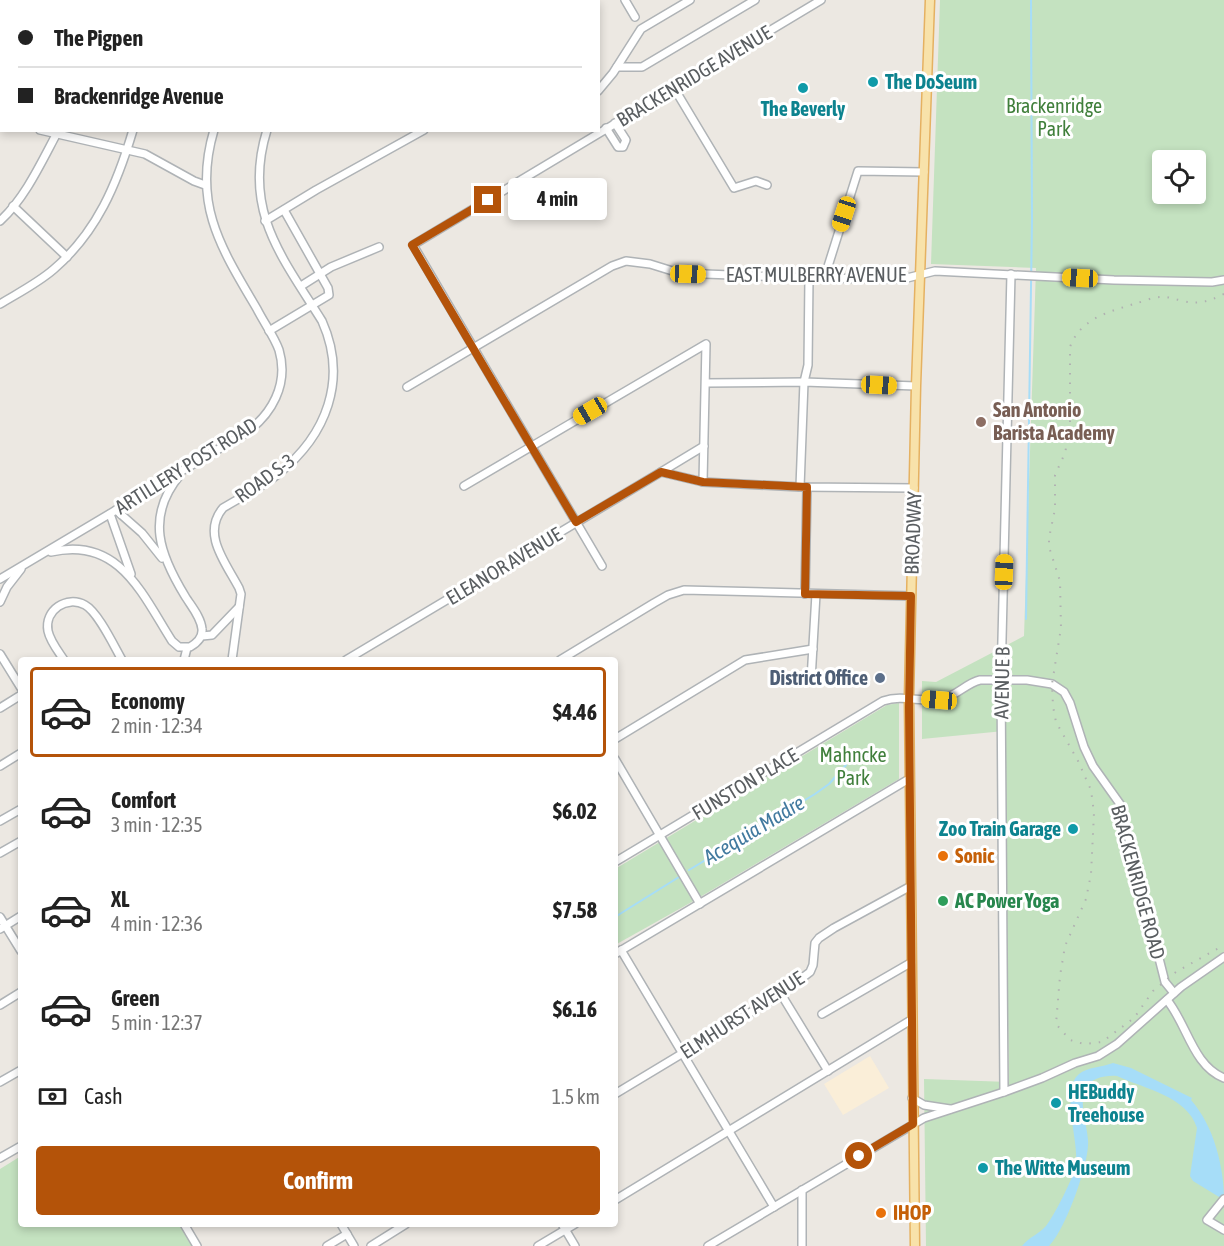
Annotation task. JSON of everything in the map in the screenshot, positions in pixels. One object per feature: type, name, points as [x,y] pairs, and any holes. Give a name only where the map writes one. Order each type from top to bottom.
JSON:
[{"type":"main road","name":"BROADWAY","points":[[915,1246],[909,697],[916,386],[930,0]]},
{"type":"street","points":[[625,0],[635,17]]},
{"type":"street","points":[[600,88],[617,67],[641,29],[690,0]]},
{"type":"street","points":[[617,67],[642,67],[755,0]]},
{"type":"street","name":"BRACKENRIDGE AVENUE","points":[[600,132],[821,0]]},
{"type":"street","points":[[674,88],[734,188],[756,181],[767,184]]},
{"type":"street","points":[[606,128],[618,147],[623,147],[626,140],[615,123]]},
{"type":"street","points":[[0,221],[27,187],[57,132],[151,157],[194,181],[205,184]]},
{"type":"street","points":[[0,304],[40,280],[67,257],[95,222],[119,177],[132,132]]},
{"type":"street","name":"ARTILLERY POST ROAD","points":[[0,579],[251,429],[271,406],[279,389],[283,368],[279,350],[225,254],[211,218],[205,184],[214,132]]},
{"type":"street","name":"ROAD S-3","points":[[232,657],[239,607],[239,588],[215,542],[213,527],[217,515],[223,508],[278,474],[298,456],[323,420],[331,400],[333,386],[333,358],[329,336],[265,221],[258,166],[266,132]]},
{"type":"street","points":[[265,221],[420,132]]},
{"type":"street","name":"BRACKENRIDGE AVENUE","points":[[473,348],[412,245],[599,132]]},
{"type":"street","points":[[824,279],[858,171],[924,172]]},
{"type":"street","points":[[14,206],[67,257]]},
{"type":"street","points":[[269,331],[329,295],[328,288],[284,210]]},
{"type":"street","points":[[301,286],[331,267],[379,248]]},
{"type":"street","name":"EAST MULBERRY AVENUE","points":[[407,387],[612,266],[626,261],[650,264],[679,273],[824,279],[903,279],[935,271],[1189,282],[1224,280]]},
{"type":"street","name":"AVENUE B","points":[[1004,1092],[1001,680],[1011,274]]},
{"type":"street","points":[[805,594],[804,382],[808,365],[809,278]]},
{"type":"street","points":[[464,486],[706,344],[703,482]]},
{"type":"street","points":[[473,348],[602,566]]},
{"type":"street","points":[[706,383],[804,382],[916,386]]},
{"type":"street","name":"ELEANOR AVENUE","points":[[351,657],[704,446]]},
{"type":"street","points":[[168,566],[161,547],[159,521],[162,506],[169,491],[186,468]]},
{"type":"street","points":[[661,472],[703,482],[803,487],[914,488]]},
{"type":"street","points":[[113,512],[154,547],[168,566],[200,619],[202,636],[194,645],[187,648],[179,647],[172,641],[134,580],[119,545],[113,512]]},
{"type":"street","points":[[40,556],[60,550],[84,550],[113,561],[134,580]]},
{"type":"street","name":"ARTILLERY POST ROAD","points":[[0,602],[11,580],[29,562]]},
{"type":"street","points":[[565,657],[668,595],[684,590],[911,596]]},
{"type":"street","points":[[811,680],[816,594]]},
{"type":"street","points":[[62,657],[50,636],[48,627],[50,616],[55,608],[64,602],[74,601],[86,605],[93,613],[120,657]]},
{"type":"street","points":[[202,636],[212,635],[239,607]]},
{"type":"street","points":[[185,657],[187,648]]},
{"type":"street","points":[[618,737],[745,660],[813,649]]},
{"type":"street","points":[[0,654],[18,683]]},
{"type":"street","name":"BRACKENRIDGE ROAD","points":[[909,697],[939,700],[949,697],[973,682],[1001,680],[1027,680],[1052,684],[1064,692],[1093,766],[1120,804],[1165,982],[1174,993]]},
{"type":"street","points":[[0,708],[18,697]]},
{"type":"street","name":"FUNSTON PLACE","points":[[618,860],[883,702],[893,698],[909,697]]},
{"type":"street","points":[[0,765],[18,755]]},
{"type":"street","points":[[618,764],[700,904]]},
{"type":"street","points":[[774,1207],[682,1053],[618,952],[909,779]]},
{"type":"street","points":[[0,821],[18,811]]},
{"type":"street","points":[[0,854],[18,843]]},
{"type":"street","name":"ELMHURST AVENUE","points":[[618,1092],[781,994],[810,972],[815,943],[819,938],[911,886]]},
{"type":"street","points":[[0,916],[3,927],[18,947]]},
{"type":"street","points":[[3,927],[18,918]]},
{"type":"street","points":[[708,1246],[913,1124],[1098,1056],[1117,1044],[1174,993],[1224,957]]},
{"type":"street","points":[[822,1014],[912,962]]},
{"type":"street","points":[[0,1005],[18,994]]},
{"type":"street","points":[[781,994],[828,1071]]},
{"type":"street","points":[[1167,1000],[1175,1009],[1204,1064],[1224,1078]]},
{"type":"street","points":[[618,1198],[911,1020]]},
{"type":"street","points":[[0,1082],[18,1072]]},
{"type":"street","points":[[912,1098],[924,1105],[952,1109]]},
{"type":"street","points":[[0,1158],[18,1148]]},
{"type":"street","points":[[802,1190],[802,1246]]},
{"type":"street","points":[[1222,1202],[1207,1220],[1224,1230]]},
{"type":"street","points":[[186,1227],[197,1246]]},
{"type":"street","points":[[343,1227],[354,1246]]},
{"type":"street","points":[[370,1246],[401,1227]]},
{"type":"street","points":[[538,1246],[564,1227],[575,1246]]},
{"type":"street","points":[[327,1246],[347,1234]]},
{"type":"shaded area","points":[[870,1056],[889,1088],[843,1115],[824,1084]]},
{"type":"green space","name":"Brackenridge Park","points":[[940,0],[1224,0],[1224,1246],[926,1246],[924,1079],[1009,1082],[1004,731],[922,739],[922,681],[936,682],[1024,636],[1036,268],[931,264]]},
{"type":"green space","name":"Mahncke Park","points":[[899,703],[899,779],[618,943],[618,867],[887,705]]},
{"type":"green space","points":[[18,1158],[18,1227],[182,1227],[193,1246],[0,1246],[0,1169]]},
{"type":"water","points":[[1113,1063],[1131,1068],[1192,1098],[1191,1100],[1212,1134],[1220,1161],[1224,1200],[1193,1181],[1190,1176],[1197,1128],[1192,1117],[1184,1108],[1164,1095],[1117,1076],[1103,1077],[1087,1085],[1083,1095],[1088,1150],[1081,1179],[1069,1212],[1049,1246],[1022,1246],[1050,1221],[1075,1169],[1076,1154],[1070,1103],[1074,1081],[1082,1072]]},
{"type":"waterway","points":[[1026,619],[1032,220],[1031,0]]},
{"type":"waterway","name":"Acequia Madre","points":[[689,870],[815,794],[829,784],[846,765]]},
{"type":"waterway","name":"Acequia Madre","points":[[618,915],[679,877]]},
{"type":"railway","points":[[1224,294],[1207,301],[1197,302],[1158,297],[1114,310],[1088,323],[1075,337],[1070,347],[1070,429],[1065,453],[1055,475],[1055,509],[1049,538],[1049,547],[1060,581],[1061,628],[1052,684],[1053,706],[1056,722],[1091,790],[1094,813],[1091,874],[1086,899],[1065,946],[1056,1024],[1070,1040],[1084,1044],[1102,1042],[1134,1018],[1153,991],[1176,972],[1224,945]]},
{"type":"place","name":"The DoSeum","points":[[873,82]]},
{"type":"place","name":"The Beverly","points":[[803,88]]},
{"type":"place","name":"San Antonio Barista Academy","points":[[981,422]]},
{"type":"place","name":"District Office","points":[[880,678]]},
{"type":"place","name":"Zoo Train Garage","points":[[1073,829]]},
{"type":"place","name":"Sonic","points":[[943,856]]},
{"type":"place","name":"AC Power Yoga","points":[[943,901]]},
{"type":"place","name":"HEBuddy Treehouse","points":[[1056,1103]]},
{"type":"place","name":"The Witte Museum","points":[[983,1168]]},
{"type":"place","name":"IHOP","points":[[881,1213]]},
{"type":"route","points":[[488,200],[412,245],[576,522],[661,472],[703,482],[807,487],[805,594],[911,596],[909,707],[913,1124],[859,1156]]}]
